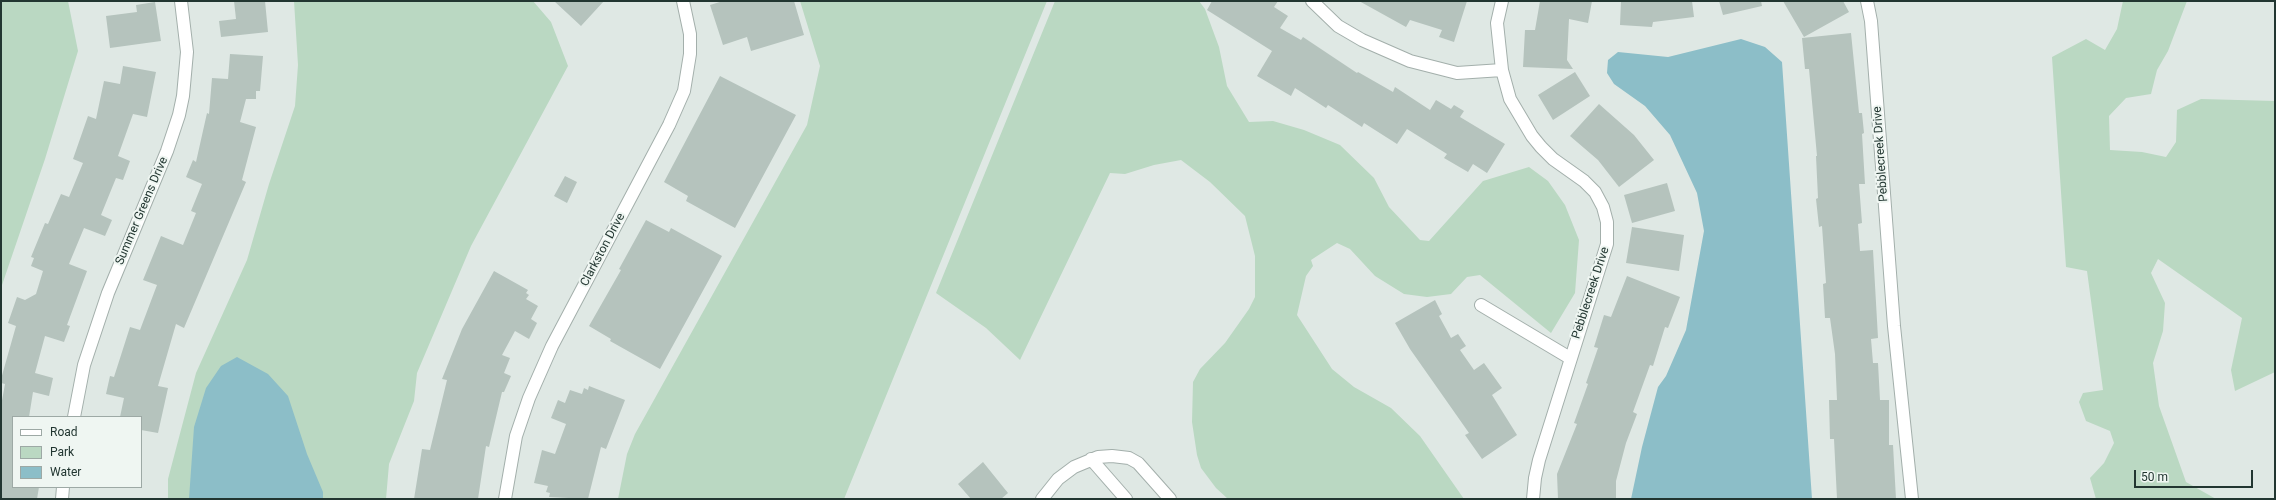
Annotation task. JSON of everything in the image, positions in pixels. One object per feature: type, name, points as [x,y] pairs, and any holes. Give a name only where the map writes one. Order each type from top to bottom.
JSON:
[{"type":"street","name":"Summer Greens Drive","points":[[74,416],[84,365],[108,293],[167,151],[179,115],[183,96],[187,52],[181,1]]},
{"type":"street","name":"Clarkston Drive","points":[[506,499],[516,436],[529,398],[552,346],[669,125],[684,91],[690,54],[690,34],[683,1]]},
{"type":"street","points":[[1312,1],[1338,26],[1362,40],[1410,61],[1457,73],[1502,70]]},
{"type":"street","name":"Pebblecreek Drive","points":[[1502,1],[1497,22],[1502,70],[1510,99],[1532,136],[1553,159],[1584,181],[1595,192],[1603,207],[1607,222],[1607,244],[1539,460],[1535,478],[1533,499]]},
{"type":"street","name":"Pebblecreek Drive","points":[[1867,1],[1871,21],[1894,326],[1912,499]]},
{"type":"street","points":[[1481,305],[1570,358]]},
{"type":"street","points":[[1042,499],[1058,480],[1074,467],[1091,460],[1112,456],[1129,458],[1138,463],[1170,499]]},
{"type":"street","points":[[1091,460],[1126,499]]},
{"type":"street","points":[[62,499],[63,488]]},
{"type":"green space","points":[[1,1],[68,1],[78,51],[45,159],[1,288]]},
{"type":"green space","points":[[294,1],[533,1],[551,22],[568,66],[471,246],[417,373],[414,401],[389,464],[386,499],[168,499],[168,479],[196,373],[247,260],[269,184],[295,106],[298,65]]},
{"type":"green space","points":[[800,1],[1047,1],[844,499],[618,499],[627,454],[635,434],[807,125],[820,66]]},
{"type":"green space","points":[[1055,1],[1199,1],[1205,9],[1219,47],[1227,86],[1249,122],[1273,121],[1304,130],[1340,145],[1374,178],[1389,207],[1420,240],[1429,241],[1483,181],[1529,167],[1548,181],[1565,205],[1579,240],[1575,293],[1551,333],[1480,275],[1467,277],[1451,294],[1427,297],[1404,294],[1375,276],[1350,249],[1337,243],[1311,260],[1313,266],[1306,276],[1297,315],[1332,369],[1354,387],[1391,408],[1420,436],[1464,499],[1228,499],[1216,488],[1201,468],[1197,455],[1192,422],[1193,382],[1200,369],[1225,343],[1249,309],[1255,297],[1255,256],[1245,216],[1210,182],[1181,160],[1154,165],[1125,174],[1110,173],[1020,360],[986,328],[936,293]]},
{"type":"green space","points":[[2123,1],[2187,1],[2168,51],[2157,70],[2151,94],[2126,98],[2109,116],[2110,150],[2142,152],[2166,157],[2176,142],[2177,110],[2201,99],[2275,101],[2275,372],[2235,391],[2231,370],[2242,318],[2158,259],[2151,273],[2165,303],[2163,331],[2153,363],[2159,406],[2186,482],[2216,499],[2096,499],[2090,478],[2104,463],[2114,443],[2110,431],[2086,421],[2079,402],[2083,393],[2103,390],[2087,271],[2066,267],[2052,57],[2086,39],[2105,50],[2117,29]]},
{"type":"water","points":[[1741,39],[1765,47],[1782,62],[1812,499],[1631,499],[1642,447],[1658,387],[1666,376],[1686,330],[1704,231],[1697,193],[1670,135],[1645,106],[1614,84],[1607,73],[1608,60],[1618,52],[1668,57]]},
{"type":"water","points":[[237,357],[268,374],[288,396],[307,454],[323,492],[323,499],[189,499],[194,427],[206,388],[221,366]]},
{"type":"building","points":[[234,1],[265,1],[268,32],[221,37],[219,21],[236,19]]},
{"type":"building","points":[[554,1],[604,1],[581,26]]},
{"type":"building","points":[[723,1],[794,1],[804,35],[751,51],[747,37],[723,45],[710,5]]},
{"type":"building","points":[[1212,1],[1278,1],[1274,7],[1288,16],[1280,28],[1301,40],[1303,37],[1357,73],[1358,72],[1393,92],[1395,87],[1430,110],[1436,100],[1451,109],[1454,105],[1464,111],[1460,117],[1505,144],[1487,173],[1473,164],[1468,172],[1444,158],[1447,154],[1407,129],[1397,144],[1364,123],[1362,127],[1328,105],[1326,108],[1295,88],[1291,96],[1257,76],[1272,51],[1207,10]]},
{"type":"building","points":[[1359,1],[1467,1],[1454,42],[1439,37],[1442,30],[1410,20],[1406,27]]},
{"type":"building","points":[[1540,1],[1592,1],[1588,23],[1569,19],[1567,60],[1573,69],[1523,67],[1525,30],[1535,30]]},
{"type":"building","points":[[1621,1],[1692,1],[1694,17],[1653,22],[1652,27],[1620,25]]},
{"type":"building","points":[[1719,1],[1761,1],[1762,6],[1723,15]]},
{"type":"building","points":[[1783,1],[1843,1],[1849,12],[1804,37]]},
{"type":"building","points":[[155,2],[161,41],[110,48],[106,16],[137,12],[136,5]]},
{"type":"building","points":[[1851,33],[1859,113],[1862,113],[1864,133],[1862,134],[1865,184],[1859,184],[1862,223],[1858,224],[1860,251],[1873,250],[1878,338],[1871,339],[1873,363],[1878,363],[1880,400],[1889,400],[1889,445],[1893,445],[1896,499],[1837,499],[1834,439],[1830,439],[1829,400],[1837,400],[1835,354],[1830,318],[1825,318],[1823,284],[1826,283],[1822,226],[1819,227],[1816,199],[1818,198],[1817,156],[1809,69],[1805,69],[1802,38]]},
{"type":"building","points":[[230,54],[263,56],[260,91],[256,91],[256,99],[246,99],[240,122],[256,127],[242,180],[246,182],[184,328],[176,324],[158,386],[168,388],[158,433],[142,430],[142,416],[120,416],[124,398],[106,394],[110,376],[114,377],[130,327],[140,330],[157,285],[143,280],[161,236],[183,245],[196,213],[191,211],[202,184],[186,177],[193,160],[196,162],[207,113],[209,114],[212,78],[228,79]]},
{"type":"building","points":[[123,66],[156,72],[147,117],[133,114],[118,156],[130,161],[123,180],[116,178],[101,215],[112,220],[105,236],[84,228],[69,264],[87,271],[67,325],[70,326],[64,342],[45,336],[35,373],[53,378],[49,396],[33,392],[29,416],[12,416],[12,488],[39,488],[37,499],[1,499],[1,406],[5,384],[1,383],[1,379],[16,326],[8,323],[17,297],[25,300],[36,294],[43,271],[31,266],[34,258],[31,257],[45,223],[48,224],[61,194],[69,197],[83,163],[73,159],[88,116],[96,119],[104,81],[120,84]]},
{"type":"building","points":[[1575,72],[1590,96],[1553,120],[1538,95]]},
{"type":"building","points":[[720,76],[796,115],[735,228],[686,201],[688,196],[664,182]]},
{"type":"building","points":[[1599,104],[1634,135],[1654,160],[1619,187],[1598,160],[1570,136]]},
{"type":"building","points":[[565,176],[577,182],[567,203],[554,196]]},
{"type":"building","points":[[1667,183],[1675,211],[1632,223],[1624,195]]},
{"type":"building","points":[[646,220],[669,232],[671,228],[722,256],[660,369],[610,341],[611,339],[589,326],[621,270],[619,269]]},
{"type":"building","points":[[1632,227],[1684,235],[1679,271],[1626,263]]},
{"type":"building","points":[[494,271],[528,290],[526,293],[529,295],[526,299],[538,306],[531,319],[537,323],[529,339],[515,331],[502,355],[510,358],[504,373],[511,376],[504,392],[502,392],[489,447],[486,446],[478,499],[414,499],[422,449],[430,450],[447,380],[442,379],[462,329]]},
{"type":"building","points":[[1627,276],[1680,297],[1668,328],[1665,327],[1653,366],[1650,365],[1633,412],[1637,414],[1626,443],[1616,481],[1616,499],[1558,499],[1557,474],[1577,424],[1574,423],[1588,384],[1586,383],[1598,348],[1594,347],[1604,315],[1611,317]]},
{"type":"building","points":[[1435,300],[1442,314],[1439,316],[1451,338],[1458,334],[1466,346],[1460,350],[1474,370],[1484,363],[1502,388],[1492,395],[1517,435],[1482,459],[1465,435],[1469,433],[1410,349],[1395,323]]},
{"type":"building","points":[[589,386],[625,400],[606,449],[601,447],[588,499],[549,497],[550,493],[546,492],[548,486],[534,483],[542,450],[555,454],[566,424],[551,418],[558,400],[565,403],[570,390],[582,394],[584,388],[588,390]]},
{"type":"building","points":[[983,462],[1008,493],[1001,499],[971,499],[958,484]]}]
